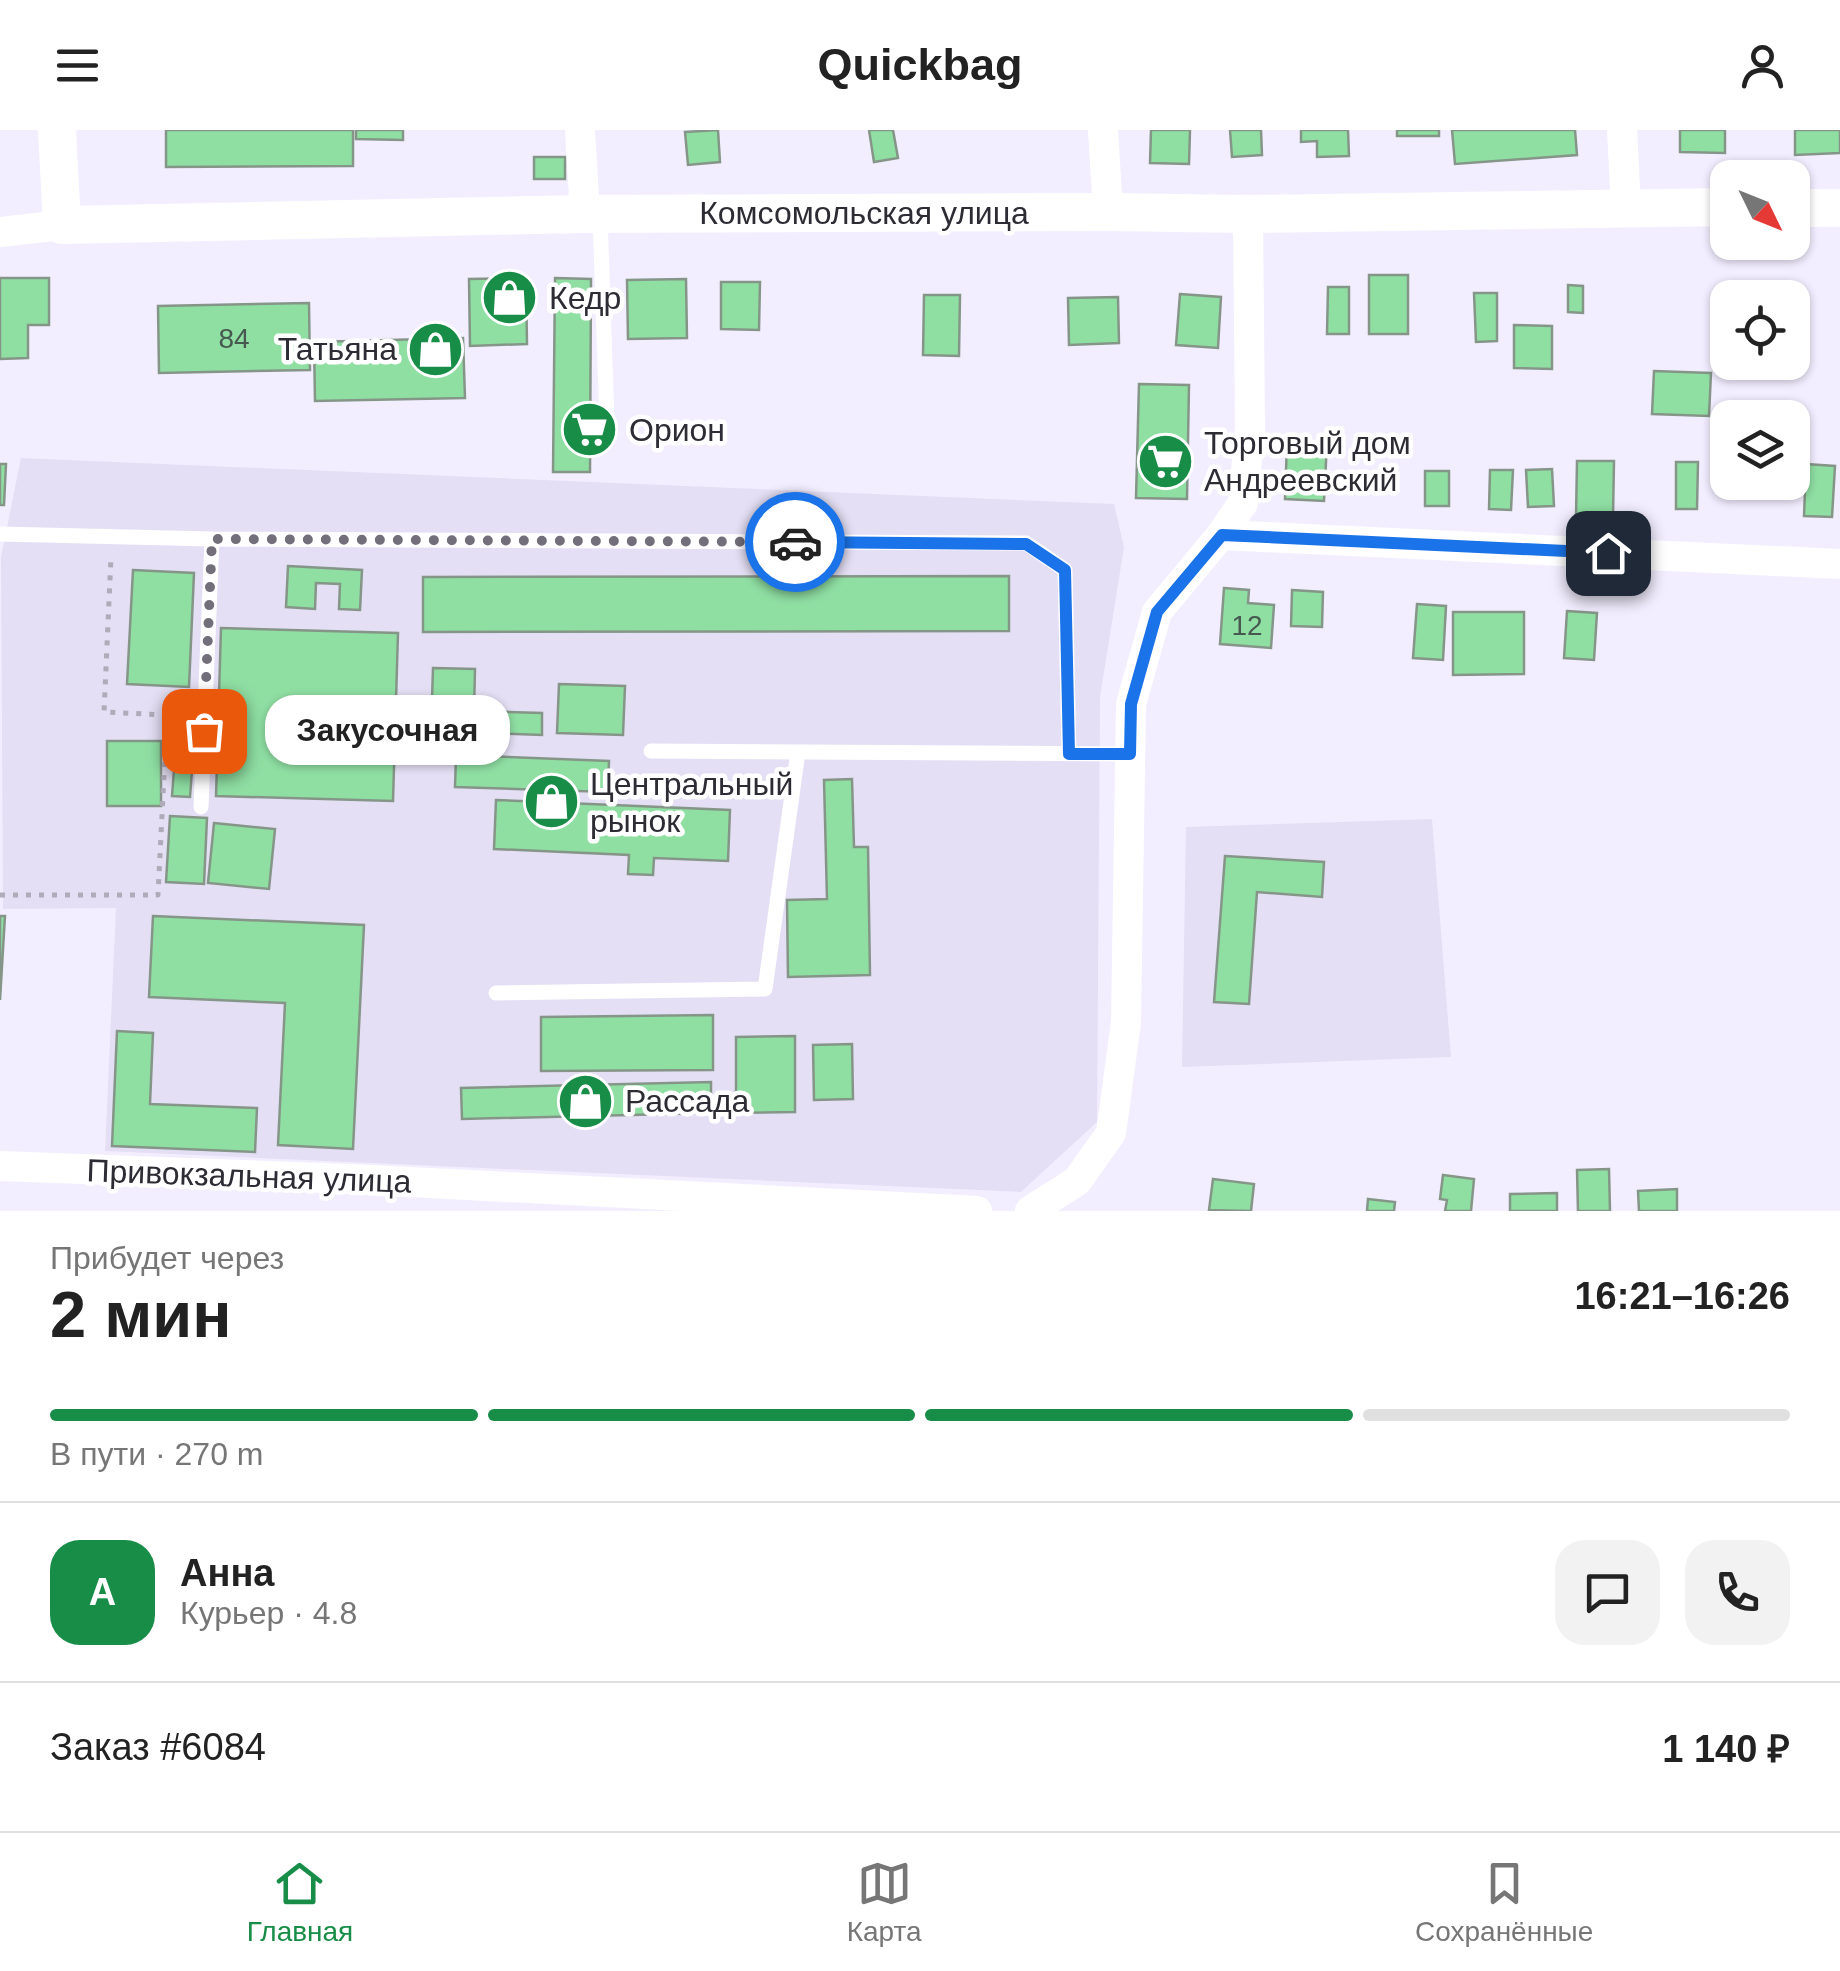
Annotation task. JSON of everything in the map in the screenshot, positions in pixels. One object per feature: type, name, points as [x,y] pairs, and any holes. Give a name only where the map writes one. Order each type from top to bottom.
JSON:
[{"type":"street","points":[[57,130],[62,224]]},
{"type":"street","points":[[580,130],[593,214]]},
{"type":"street","points":[[1103,130],[1108,212]]},
{"type":"street","points":[[1622,130],[1626,207]]},
{"type":"street","name":"Комсомольская улица","points":[[0,232],[62,224],[593,214],[1248,214],[1710,207]]},
{"type":"street","points":[[1810,208],[1840,208]]},
{"type":"street","points":[[1030,1211],[1077,1181],[1111,1133],[1126,1022],[1131,704],[1157,612],[1222,535],[1243,503],[1250,428],[1248,214]]},
{"type":"street","points":[[1222,535],[1840,564]]},
{"type":"street","name":"Привокзальная улица","points":[[0,1166],[351,1179],[977,1211]]},
{"type":"lane","points":[[593,214],[607,422]]},
{"type":"lane","points":[[0,534],[1026,544],[1065,570],[1069,754]]},
{"type":"lane","points":[[201,808],[212,539]]},
{"type":"lane","points":[[651,751],[1130,754]]},
{"type":"lane","points":[[496,992],[765,989],[798,752]]},
{"type":"path","points":[[0,895],[158,895],[167,715],[104,712],[112,537]]},
{"type":"shaded area","name":"Центральный рынок","points":[[21,458],[1114,504],[1124,547],[1100,697],[1097,1122],[1021,1192],[105,1151],[116,908],[3,909],[1,557]]},
{"type":"shaded area","points":[[1432,819],[1451,1057],[1182,1067],[1186,827]]},
{"type":"building","points":[[166,130],[353,130],[353,166],[166,167]]},
{"type":"building","points":[[356,130],[403,130],[403,140],[356,139]]},
{"type":"building","points":[[718,130],[720,162],[688,165],[685,132]]},
{"type":"building","points":[[869,130],[893,130],[898,158],[874,162]]},
{"type":"building","points":[[1151,130],[1190,130],[1189,164],[1150,163]]},
{"type":"building","points":[[1230,130],[1261,130],[1262,155],[1232,157]]},
{"type":"building","points":[[1301,130],[1348,130],[1349,156],[1317,157],[1317,141],[1301,142]]},
{"type":"building","points":[[1397,130],[1439,130],[1439,136],[1397,136]]},
{"type":"building","points":[[1452,130],[1575,130],[1577,155],[1455,164]]},
{"type":"building","points":[[1680,130],[1725,130],[1725,153],[1680,152]]},
{"type":"building","points":[[1795,130],[1840,130],[1840,153],[1795,155]]},
{"type":"building","points":[[534,157],[565,157],[565,179],[534,179]]},
{"type":"building","points":[[1369,275],[1408,275],[1408,334],[1369,334]]},
{"type":"building","points":[[0,278],[49,278],[49,325],[28,325],[28,358],[0,359]]},
{"type":"building","points":[[526,278],[527,344],[470,346],[469,279]]},
{"type":"building","points":[[555,278],[591,279],[590,472],[553,472]]},
{"type":"building","points":[[686,279],[687,338],[628,339],[627,280]]},
{"type":"building","points":[[721,282],[760,282],[759,330],[721,329]]},
{"type":"building","points":[[1568,285],[1583,286],[1583,313],[1568,312]]},
{"type":"building","points":[[1328,287],[1349,287],[1349,334],[1327,334]]},
{"type":"building","points":[[1474,293],[1497,293],[1497,341],[1476,342]]},
{"type":"building","points":[[1180,294],[1221,297],[1218,348],[1176,345]]},
{"type":"building","points":[[924,295],[960,295],[959,356],[923,355]]},
{"type":"building","points":[[1118,297],[1119,343],[1069,345],[1068,298]]},
{"type":"building","points":[[309,303],[310,370],[159,373],[158,306]]},
{"type":"building","points":[[1514,325],[1552,326],[1552,369],[1514,368]]},
{"type":"building","points":[[463,338],[465,398],[315,401],[314,342]]},
{"type":"building","points":[[1654,371],[1710,373],[1709,416],[1652,414]]},
{"type":"building","points":[[1139,384],[1189,385],[1187,499],[1136,498]]},
{"type":"building","points":[[1287,442],[1327,443],[1324,501],[1285,499]]},
{"type":"building","points":[[1577,461],[1614,461],[1613,518],[1576,517]]},
{"type":"building","points":[[1676,462],[1698,462],[1697,509],[1676,509]]},
{"type":"building","points":[[0,464],[6,464],[4,505],[0,505]]},
{"type":"building","points":[[1810,464],[1835,466],[1832,517],[1804,516],[1805,500],[1810,500]]},
{"type":"building","points":[[1552,469],[1554,506],[1528,507],[1526,470]]},
{"type":"building","points":[[1490,470],[1513,470],[1511,510],[1489,509]]},
{"type":"building","points":[[1425,471],[1449,471],[1449,506],[1425,506]]},
{"type":"building","points":[[288,566],[362,570],[360,610],[339,609],[340,584],[316,583],[315,609],[286,607]]},
{"type":"building","points":[[133,570],[194,573],[189,687],[127,684]]},
{"type":"building","points":[[1009,576],[1009,631],[423,632],[423,577]]},
{"type":"building","points":[[1224,588],[1249,590],[1248,603],[1274,605],[1271,648],[1220,644]]},
{"type":"building","points":[[1292,590],[1323,592],[1322,627],[1291,626]]},
{"type":"building","points":[[1417,604],[1446,606],[1443,660],[1413,658]]},
{"type":"building","points":[[1567,611],[1597,613],[1594,660],[1564,658]]},
{"type":"building","points":[[1453,612],[1524,612],[1524,674],[1453,675]]},
{"type":"building","points":[[221,628],[398,633],[393,801],[216,796]]},
{"type":"building","points":[[433,668],[475,669],[474,711],[542,713],[542,735],[431,731]]},
{"type":"building","points":[[559,684],[625,686],[623,735],[557,733]]},
{"type":"building","points":[[177,730],[195,731],[190,797],[172,796]]},
{"type":"building","points":[[107,741],[161,741],[161,806],[107,806]]},
{"type":"building","points":[[456,755],[609,761],[608,792],[455,787]]},
{"type":"building","points":[[852,779],[854,847],[868,847],[870,975],[788,977],[787,900],[827,899],[824,780]]},
{"type":"building","points":[[496,800],[730,810],[728,861],[654,858],[653,875],[628,874],[629,855],[494,849]]},
{"type":"building","points":[[170,816],[207,818],[204,884],[166,882]]},
{"type":"building","points":[[214,823],[275,829],[269,889],[208,883]]},
{"type":"building","points":[[1225,856],[1324,862],[1322,897],[1257,892],[1249,1004],[1214,1002]]},
{"type":"building","points":[[0,916],[5,916],[0,1000]]},
{"type":"building","points":[[153,916],[364,925],[353,1149],[278,1145],[285,1003],[149,997]]},
{"type":"building","points":[[713,1015],[713,1070],[541,1071],[541,1017]]},
{"type":"building","points":[[117,1031],[153,1033],[150,1104],[257,1108],[255,1152],[112,1146]]},
{"type":"building","points":[[795,1036],[795,1112],[736,1113],[736,1037]]},
{"type":"building","points":[[852,1044],[853,1099],[814,1100],[813,1045]]},
{"type":"building","name":"Рассада","points":[[711,1082],[711,1113],[462,1119],[461,1088]]},
{"type":"building","points":[[1609,1169],[1610,1211],[1578,1211],[1577,1170]]},
{"type":"building","points":[[1443,1175],[1474,1179],[1471,1211],[1445,1211],[1447,1200],[1440,1199]]},
{"type":"building","points":[[1213,1179],[1254,1184],[1251,1211],[1209,1210]]},
{"type":"building","points":[[1677,1189],[1677,1211],[1639,1211],[1638,1191]]},
{"type":"building","points":[[1557,1193],[1557,1211],[1510,1211],[1510,1194]]},
{"type":"building","points":[[1368,1199],[1395,1202],[1394,1211],[1367,1211]]},
{"type":"way so far","points":[[204,731],[212,539],[795,542]]},
{"type":"place","name":"Кедр","points":[[510,298]]},
{"type":"place","name":"Татьяна","points":[[436,349]]},
{"type":"place","name":"Орион","points":[[590,430]]},
{"type":"place","name":"Торговый дом Андреевский","points":[[1165,461]]},
{"type":"place","name":"Закусочная","points":[[204,731]]},
{"type":"place","name":"Центральный рынок","points":[[551,802]]},
{"type":"place","name":"Рассада","points":[[586,1101]]},
{"type":"route","points":[[795,542],[1026,544],[1065,570],[1069,754],[1130,754],[1131,704],[1157,612],[1222,535],[1608,553]]}]
